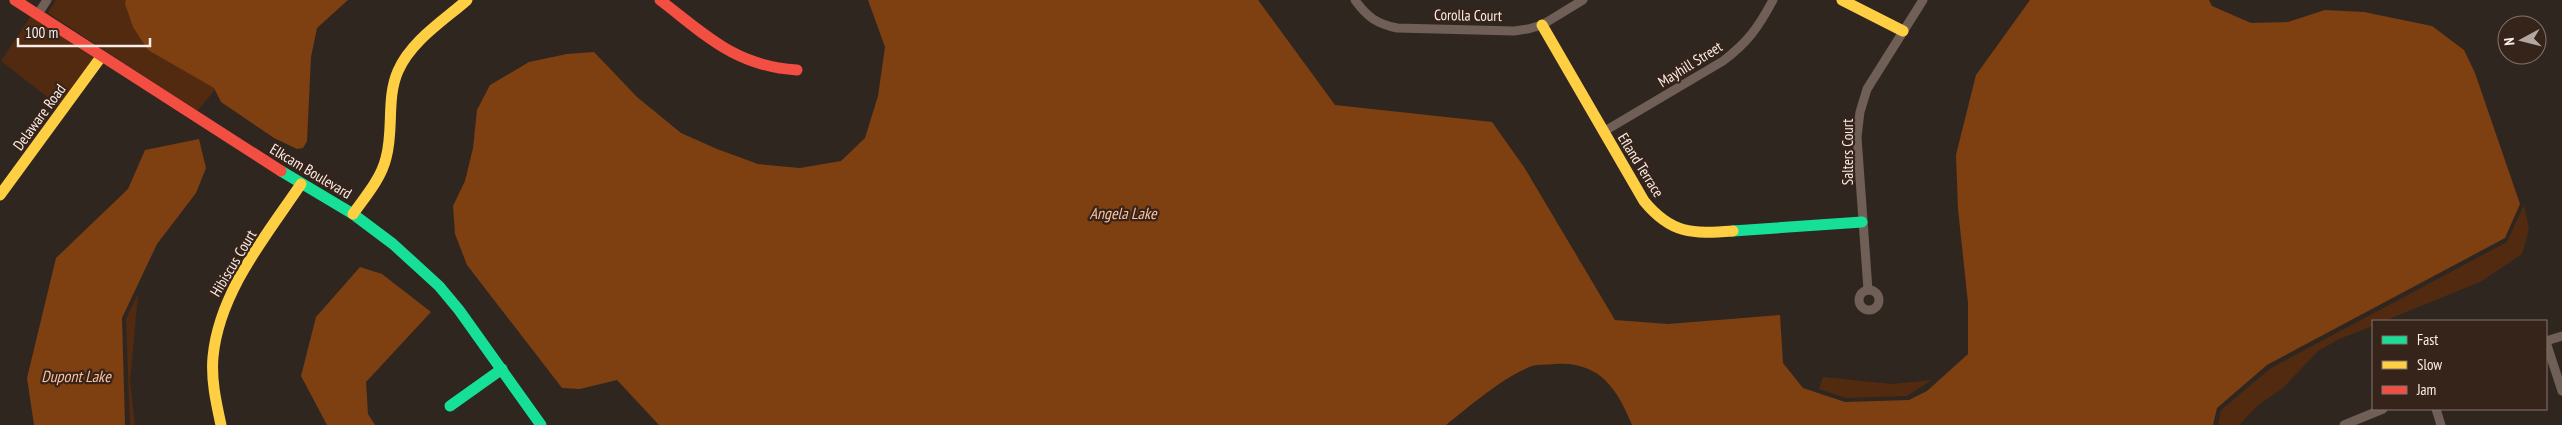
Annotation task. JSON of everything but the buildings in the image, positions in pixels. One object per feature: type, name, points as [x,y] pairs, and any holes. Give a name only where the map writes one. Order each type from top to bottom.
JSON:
[{"type":"street","name":"Elkcam Boulevard","points":[[15,0],[301,184],[353,214],[394,244],[439,286],[459,310],[541,425]]},
{"type":"street","points":[[38,14],[47,0]]},
{"type":"street","points":[[353,214],[380,175],[386,159],[392,90],[398,70],[406,56],[418,43],[467,0]]},
{"type":"street","points":[[660,0],[726,52],[752,65],[777,70],[797,70]]},
{"type":"street","name":"Corolla Court","points":[[1356,0],[1371,19],[1381,25],[1397,28],[1514,31],[1542,25],[1583,0]]},
{"type":"street","name":"Mayhill Street","points":[[1603,132],[1723,61],[1741,48],[1756,32],[1773,0]]},
{"type":"street","points":[[1842,0],[1903,31]]},
{"type":"street","name":"Salters Court","points":[[1868,290],[1857,137],[1860,112],[1868,89],[1923,0]]},
{"type":"street","name":"Efland Terrace","points":[[1542,25],[1644,201],[1661,221],[1680,231],[1705,233],[1862,222]]},
{"type":"street","name":"Delaware Road","points":[[2,188],[101,56]]},
{"type":"street","name":"Hibiscus Court","points":[[221,425],[214,398],[211,368],[219,322],[235,287],[301,184]]},
{"type":"street","points":[[2547,342],[2562,336]]},
{"type":"street","points":[[2547,345],[2562,391]]},
{"type":"street","points":[[450,406],[502,369]]},
{"type":"street","points":[[2344,425],[2381,410]]},
{"type":"street","points":[[2436,410],[2441,425]]},
{"type":"shaded area","points":[[56,0],[291,0],[197,111],[48,13]]},
{"type":"shaded area","points":[[31,16],[94,58],[59,106],[1,61]]},
{"type":"shaded area","points":[[2524,205],[2529,229],[2522,254],[2480,282],[2386,320],[2372,320],[2372,326],[2339,339],[2318,351],[2283,388],[2257,406],[2239,425],[2218,425],[2221,410],[2271,368],[2507,242]]},
{"type":"shaded area","points":[[138,294],[130,381],[135,425],[130,425],[126,319]]},
{"type":"shaded area","points":[[1823,377],[1892,384],[1932,380],[1907,396],[1846,398],[1819,389]]},
{"type":"water","points":[[126,0],[348,0],[317,28],[311,57],[307,141],[303,148],[297,149],[274,138],[221,102],[214,88],[148,50],[133,27],[125,4]]},
{"type":"water","name":"Angela Lake","points":[[868,0],[1258,0],[1335,105],[1492,122],[1524,167],[1615,320],[1668,324],[1780,315],[1783,363],[1803,388],[1845,402],[1909,400],[1927,391],[1968,354],[1968,303],[1958,209],[1956,155],[1976,75],[2030,0],[2209,0],[2212,6],[2251,23],[2288,22],[2325,10],[2364,12],[2432,26],[2464,50],[2475,73],[2520,204],[2505,238],[2267,365],[2217,408],[2213,425],[1632,425],[1620,399],[1604,379],[1595,372],[1570,364],[1537,365],[1521,371],[1487,392],[1446,425],[659,425],[617,380],[580,389],[562,388],[467,265],[455,234],[453,206],[465,181],[473,148],[477,110],[490,85],[529,62],[567,54],[594,52],[637,97],[681,133],[717,149],[758,164],[800,168],[841,161],[865,138],[878,96],[885,47]]},
{"type":"water","name":"Dupont Lake","points":[[199,139],[206,168],[196,193],[157,244],[122,318],[125,425],[34,425],[27,378],[56,258],[128,189],[145,150]]},
{"type":"water","points":[[360,267],[382,274],[431,312],[366,382],[368,414],[375,425],[327,425],[301,376],[316,317]]},
{"type":"traffic: fast","points":[[281,171],[353,214],[393,244],[439,286],[459,310],[541,425]]},
{"type":"traffic: fast","points":[[1733,231],[1862,222]]},
{"type":"traffic: fast","points":[[450,406],[502,369]]},
{"type":"traffic: slow","points":[[353,214],[372,188],[384,166],[390,136],[392,92],[398,71],[419,41],[467,0]]},
{"type":"traffic: slow","points":[[1842,0],[1903,31]]},
{"type":"traffic: slow","points":[[1542,25],[1644,201],[1654,212],[1673,226],[1694,232],[1733,231]]},
{"type":"traffic: slow","points":[[0,195],[101,57]]},
{"type":"traffic: slow","points":[[221,425],[214,391],[213,357],[217,333],[224,310],[234,287],[259,244],[301,184]]},
{"type":"traffic: jam","points":[[15,0],[281,171]]},
{"type":"traffic: jam","points":[[660,0],[708,37],[739,56],[775,67],[797,70]]}]
